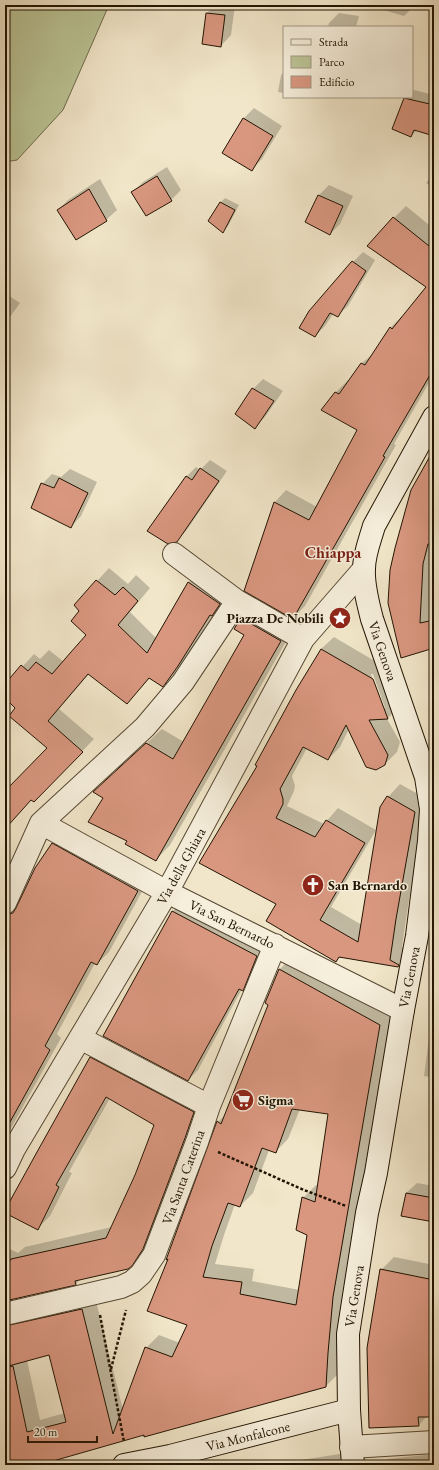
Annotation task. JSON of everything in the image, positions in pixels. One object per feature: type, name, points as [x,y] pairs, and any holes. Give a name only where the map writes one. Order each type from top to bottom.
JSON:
[{"type":"street","name":"Via Genova","points":[[352,1456],[349,1410],[348,1334],[367,1213],[376,1173],[417,936],[430,841],[431,809],[426,777],[372,619],[363,570],[374,526],[434,417]]},
{"type":"street","points":[[174,554],[237,601],[304,639]]},
{"type":"street","name":"Via della Ghiara","points":[[8,1154],[80,1038],[167,892],[304,639],[363,570]]},
{"type":"street","points":[[5,903],[41,823],[145,727],[183,682],[237,601]]},
{"type":"street","name":"Via San Bernardo","points":[[41,823],[167,892],[403,1010]]},
{"type":"street","name":"Via Santa Caterina","points":[[5,1314],[121,1288],[132,1282],[141,1274],[154,1255],[197,1142],[209,1106],[275,945]]},
{"type":"street","points":[[80,1038],[209,1106]]},
{"type":"street","name":"Via Monfalcone","points":[[126,1464],[171,1460],[349,1410]]},
{"type":"street","points":[[352,1456],[434,1442]]},
{"type":"path","points":[[197,1142],[304,1190],[367,1213]]},
{"type":"path","points":[[110,1371],[132,1282]]},
{"type":"path","points":[[96,1293],[126,1464]]},
{"type":"green space","points":[[5,5],[109,5],[63,110],[17,160],[5,162]]},
{"type":"building","points":[[206,13],[225,15],[221,47],[202,44]]},
{"type":"building","points":[[404,98],[434,105],[434,136],[414,130],[411,137],[392,129]]},
{"type":"building","points":[[243,118],[273,136],[252,171],[222,153]]},
{"type":"building","points":[[157,176],[172,201],[146,216],[131,192]]},
{"type":"building","points":[[89,189],[107,221],[76,240],[57,210]]},
{"type":"building","points":[[318,195],[343,206],[330,235],[305,222]]},
{"type":"building","points":[[220,202],[235,210],[223,233],[208,221]]},
{"type":"building","points":[[393,217],[434,250],[434,368],[383,456],[385,457],[293,619],[244,591],[274,502],[309,520],[357,430],[321,410],[335,392],[339,394],[361,363],[365,365],[390,327],[392,329],[426,287],[367,246]]},
{"type":"building","points":[[352,261],[366,271],[338,317],[330,313],[315,337],[299,328],[309,311]]},
{"type":"building","points":[[252,388],[274,401],[255,429],[235,414]]},
{"type":"building","points":[[434,449],[434,545],[428,544],[423,564],[420,623],[434,620],[434,648],[401,658],[388,603],[390,570],[411,490]]},
{"type":"building","points":[[200,468],[219,481],[177,542],[168,544],[147,531],[186,476],[192,480]]},
{"type":"building","points":[[59,478],[88,493],[71,528],[31,508],[41,483],[54,488]]},
{"type":"building","points":[[96,580],[115,595],[123,587],[138,601],[118,625],[147,653],[188,582],[220,604],[212,616],[210,615],[163,687],[149,678],[127,704],[88,674],[48,721],[83,752],[34,802],[31,800],[5,829],[5,791],[47,748],[9,716],[15,708],[5,698],[5,684],[21,665],[28,671],[36,662],[52,674],[86,635],[71,621],[79,611],[74,605]]},
{"type":"building","points":[[241,618],[281,641],[156,861],[125,844],[127,841],[88,822],[103,798],[93,792],[146,743],[173,759],[244,635],[234,629]]},
{"type":"building","points":[[321,649],[373,679],[388,719],[369,720],[388,755],[385,765],[376,770],[366,767],[346,725],[328,760],[303,747],[280,789],[283,804],[276,818],[315,837],[326,820],[365,843],[320,920],[358,942],[380,807],[387,796],[415,812],[390,960],[399,965],[398,967],[339,957],[336,962],[266,921],[276,904],[199,863],[257,766],[255,765],[296,690]]},
{"type":"building","points":[[52,843],[138,891],[97,965],[91,962],[45,1046],[50,1050],[5,1131],[5,924],[9,914],[13,913],[16,908],[35,868]]},
{"type":"building","points":[[172,911],[257,956],[243,991],[239,989],[188,1081],[103,1036]]},
{"type":"building","points":[[279,969],[380,1025],[333,1297],[326,1387],[144,1437],[144,1435],[39,1465],[5,1465],[5,1367],[5,1326],[82,1309],[113,1434],[145,1347],[172,1357],[187,1325],[147,1311],[168,1259],[166,1260],[217,1121],[221,1124],[268,1005],[265,1003]],"holes":[[[292,1109],[328,1114],[315,1202],[302,1197],[296,1230],[307,1235],[296,1305],[240,1294],[242,1282],[203,1277],[212,1246],[228,1203],[240,1207],[262,1148],[276,1153]],[[49,1355],[66,1422],[27,1432],[13,1366],[5,1367]]]},
{"type":"building","points":[[90,1057],[194,1112],[185,1138],[143,1249],[132,1266],[128,1269],[75,1281],[76,1285],[5,1301],[5,1269],[11,1259],[106,1238],[135,1175],[154,1125],[106,1097],[56,1185],[59,1187],[38,1230],[5,1213],[5,1210]]},
{"type":"building","points":[[406,1193],[434,1198],[434,1222],[401,1216]]},
{"type":"building","points":[[380,1269],[434,1280],[434,1417],[418,1417],[419,1426],[369,1428],[367,1348]]},
{"type":"place","name":"Piazza De Nobili","points":[[340,618]]},
{"type":"place","name":"San Bernardo","points":[[313,885]]},
{"type":"place","name":"Sigma","points":[[243,1100]]},
{"type":"district","name":"Chiappa","points":[[333,552]]}]
